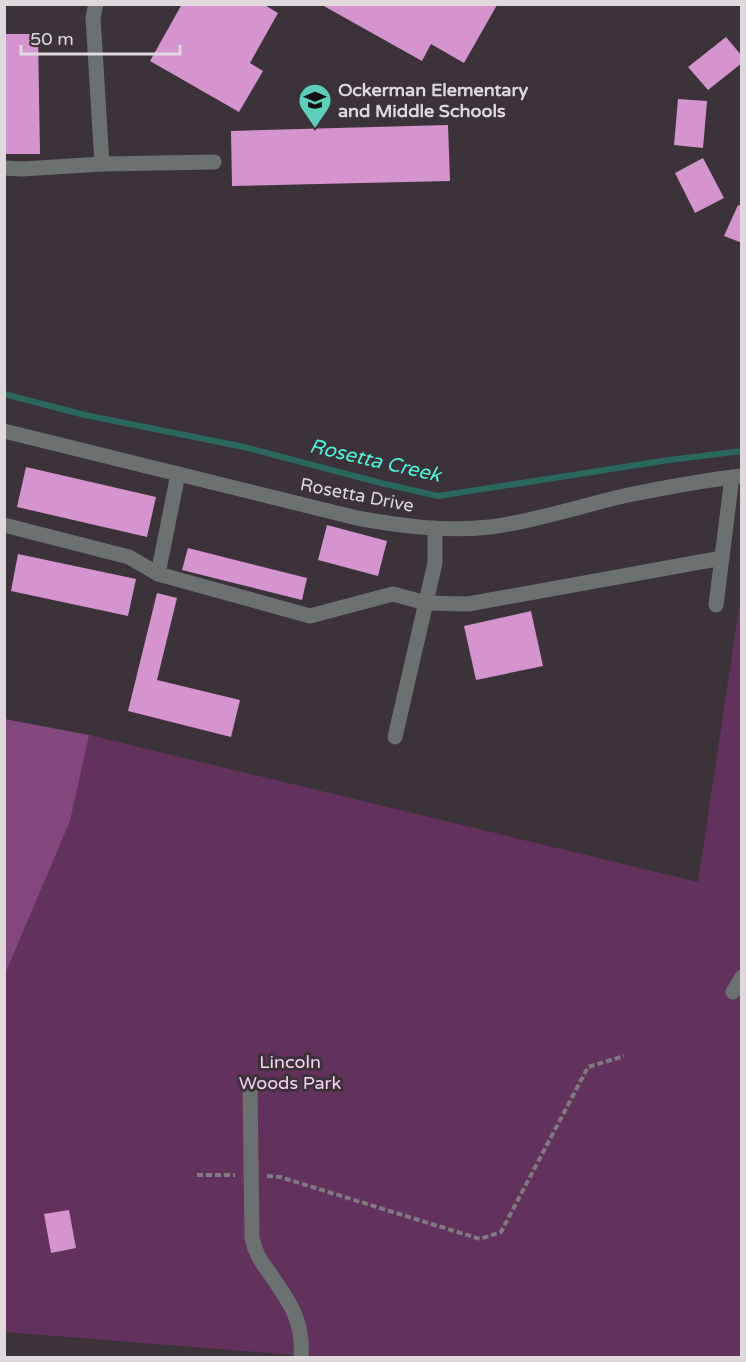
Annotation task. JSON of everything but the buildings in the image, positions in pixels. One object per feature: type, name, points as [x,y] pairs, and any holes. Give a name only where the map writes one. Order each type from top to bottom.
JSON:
[{"type":"street","points":[[96,4],[93,17],[102,164]]},
{"type":"street","points":[[4,168],[214,162]]},
{"type":"street","name":"Rosetta Drive","points":[[4,431],[357,518],[399,526],[487,528],[514,524],[633,494],[737,477]]},
{"type":"street","points":[[158,574],[178,474]]},
{"type":"street","points":[[716,605],[737,477]]},
{"type":"street","points":[[4,525],[129,557],[158,574],[310,616],[393,594],[426,603],[468,604],[722,558]]},
{"type":"street","points":[[394,736],[435,563],[435,528]]},
{"type":"street","points":[[733,992],[741,977]]},
{"type":"street","points":[[250,1084],[252,1238],[255,1252],[288,1299],[296,1315],[301,1332],[301,1358]]},
{"type":"path","points":[[197,1175],[280,1177],[480,1239],[501,1232],[588,1067],[624,1056]]},
{"type":"green space","name":"Lincoln Woods Park","points":[[740,602],[741,1357],[331,1358],[5,1332],[5,926],[89,735],[698,882]]},
{"type":"shaded area","points":[[5,719],[89,735],[70,821],[5,974]]},
{"type":"waterway","name":"Rosetta Creek","points":[[4,394],[85,415],[244,447],[438,496],[742,451]]},
{"type":"place","name":"Ockerman Elementary and Middle Schools","points":[[315,129]]}]
